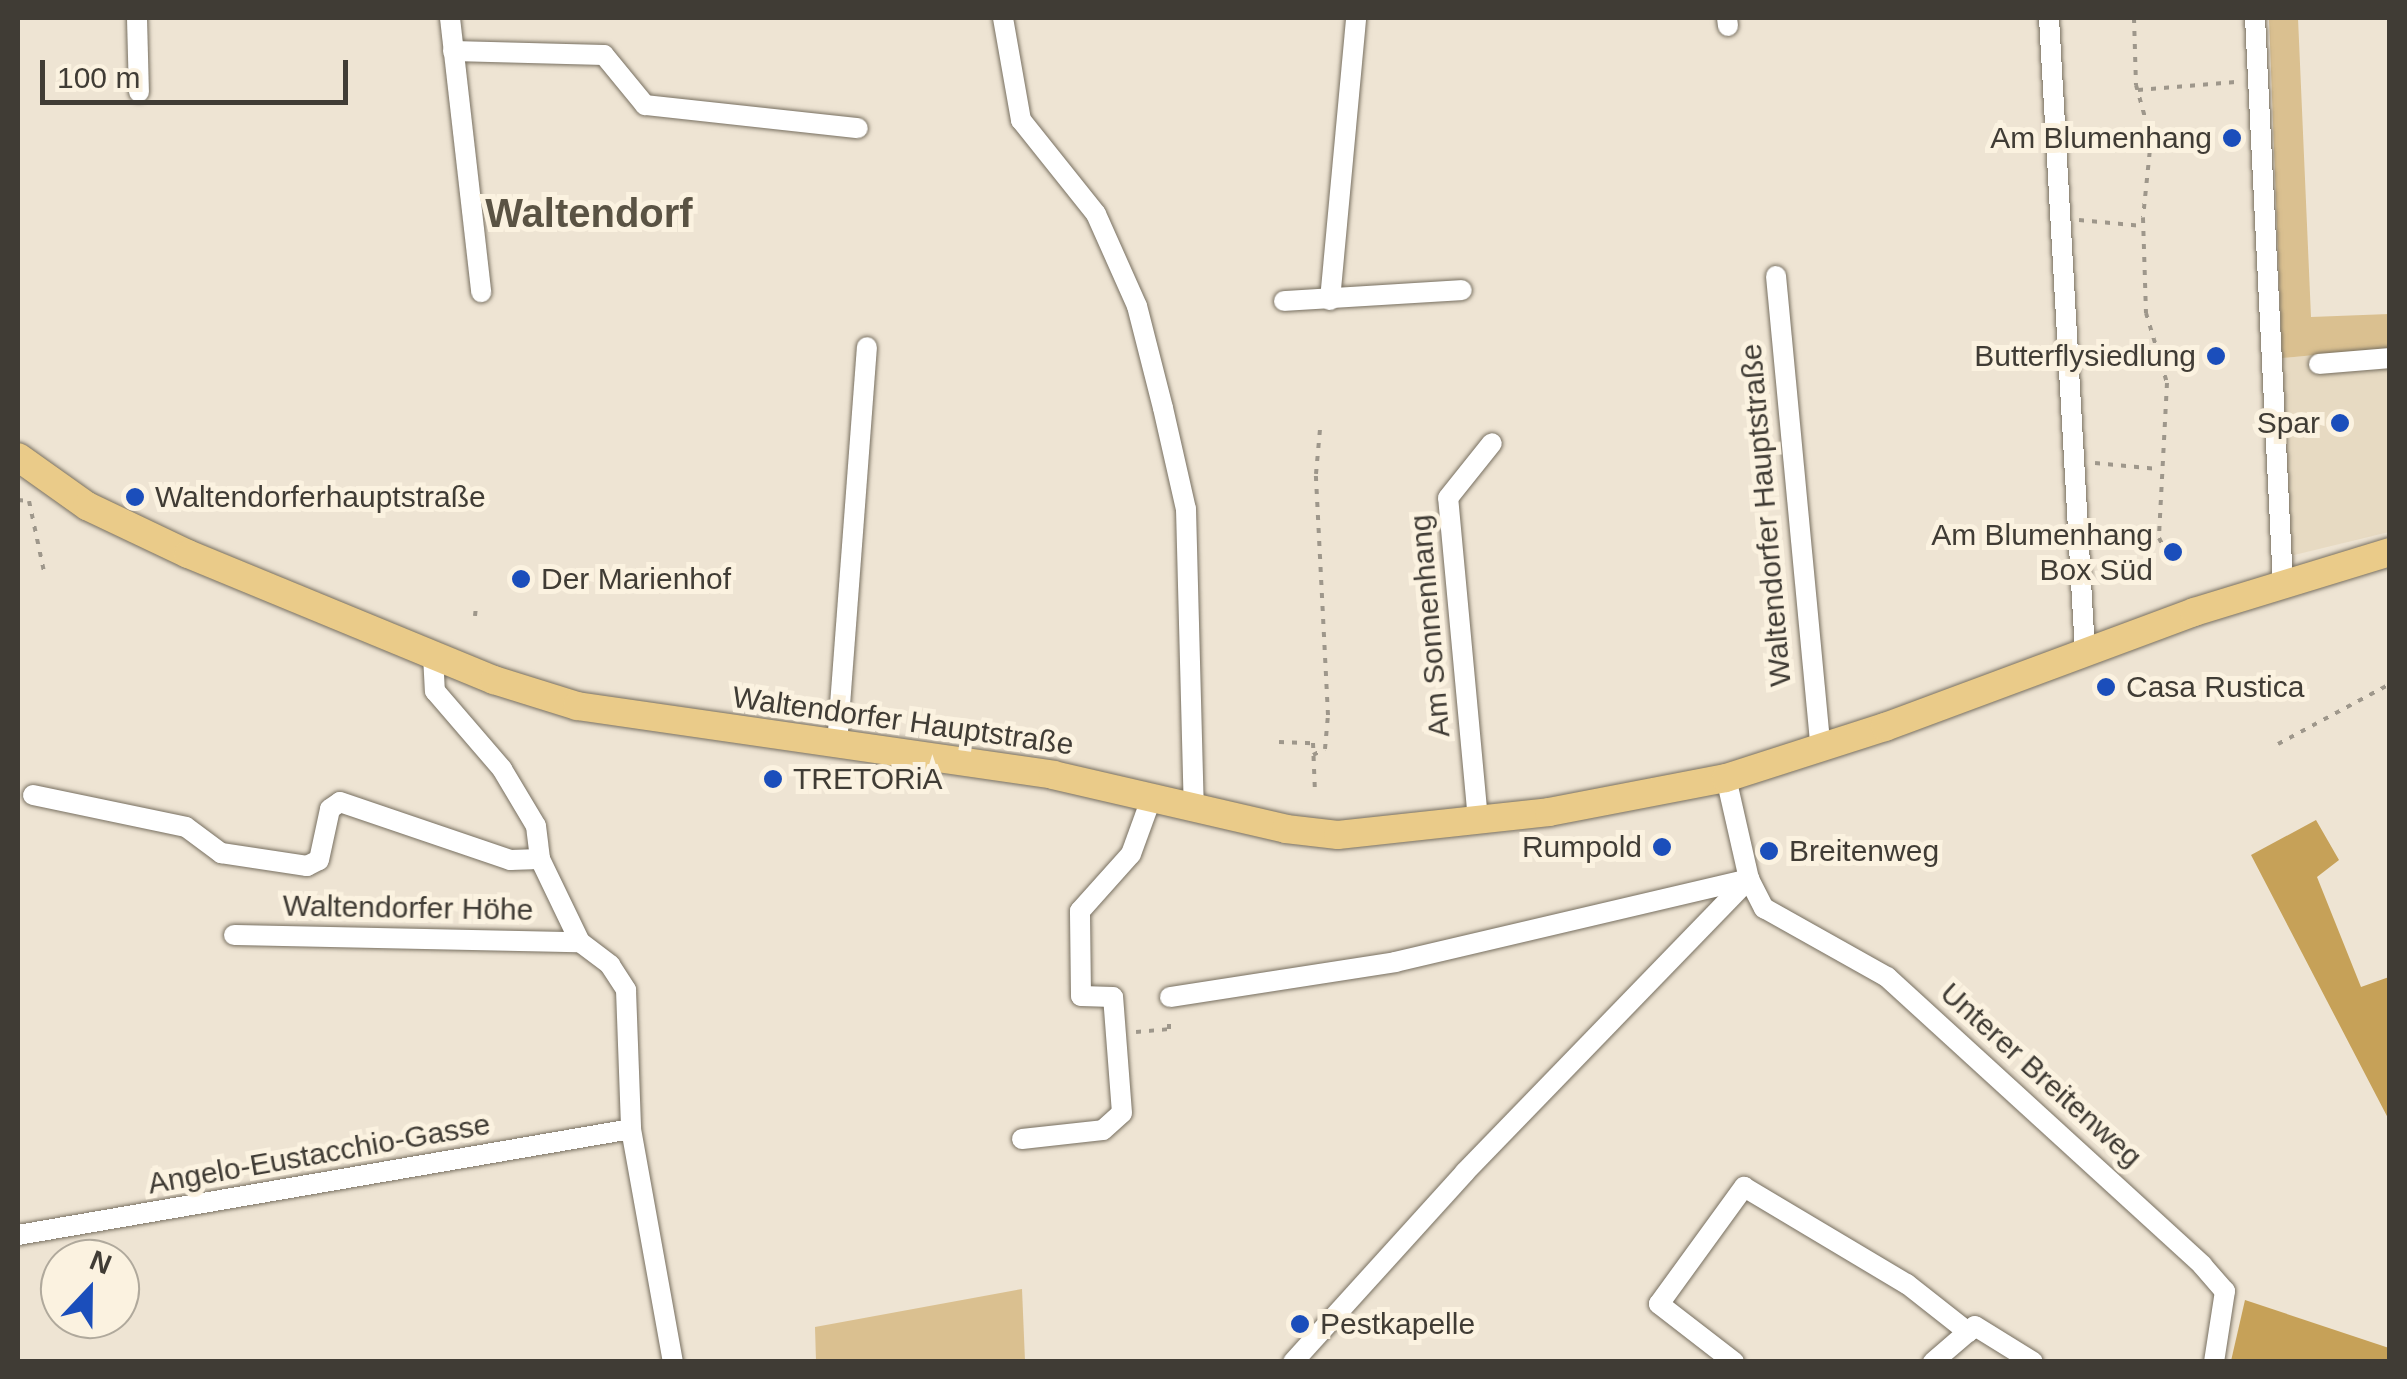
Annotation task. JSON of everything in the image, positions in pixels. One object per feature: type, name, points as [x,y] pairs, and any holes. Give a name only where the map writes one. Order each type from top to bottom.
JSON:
[{"type":"main road","name":"Waltendorfer Hauptstraße","points":[[18,457],[87,506],[433,655],[577,706],[1053,775],[1194,809],[1338,835],[1604,804],[1726,778],[2284,584],[2390,552]]},
{"type":"street","points":[[137,18],[139,92]]},
{"type":"street","points":[[450,18],[481,292]]},
{"type":"street","points":[[1003,18],[1021,120],[1096,214],[1138,306],[1164,408],[1186,510],[1194,809]]},
{"type":"street","points":[[1330,300],[1356,18]]},
{"type":"street","points":[[2049,18],[2085,652]]},
{"type":"street","points":[[2255,18],[2284,584]]},
{"type":"street","points":[[453,52],[604,55],[645,106],[858,128]]},
{"type":"street","name":"Waltendorfer Hauptstraße","points":[[1776,276],[1820,748]]},
{"type":"street","points":[[1284,301],[1462,290]]},
{"type":"street","points":[[837,744],[866,347]]},
{"type":"street","points":[[2319,364],[2390,358]]},
{"type":"street","name":"Am Sonnenhang","points":[[1478,820],[1448,498],[1492,443]]},
{"type":"street","name":"Waltendorfer Höhe","points":[[433,655],[436,691],[502,769],[536,826],[540,858],[580,942],[610,965],[626,990],[631,1129]]},
{"type":"street","points":[[1726,778],[1748,878]]},
{"type":"street","name":"Waltendorfer Höhe","points":[[33,794],[186,827],[221,852],[307,866],[318,860],[330,809],[340,802],[510,860],[540,858]]},
{"type":"street","points":[[1022,1139],[1113,1124],[1122,1112],[1113,997],[1081,996],[1080,911],[1131,854],[1151,799]]},
{"type":"street","points":[[1170,997],[1414,958],[1748,878]]},
{"type":"street","points":[[1293,1362],[1465,1172],[1748,878]]},
{"type":"street","name":"Unterer Breitenweg","points":[[1748,878],[1764,908],[1887,977],[2202,1265],[2226,1291],[2214,1362]]},
{"type":"street","name":"Waltendorfer Höhe","points":[[234,935],[580,942]]},
{"type":"street","points":[[631,1129],[672,1362]]},
{"type":"street","name":"Angelo-Eustacchio-Gasse","points":[[18,1235],[631,1129]]},
{"type":"street","points":[[1734,1362],[1659,1304],[1744,1186],[1907,1284],[1968,1332]]},
{"type":"street","points":[[1933,1362],[1975,1326],[2032,1362]]},
{"type":"path","points":[[2134,18],[2138,90],[2151,138],[2143,226],[2146,313],[2166,383],[2158,469],[2160,548],[2174,567]]},
{"type":"path","points":[[2138,90],[2258,84]]},
{"type":"path","points":[[2060,218],[2143,226]]},
{"type":"path","points":[[1313,755],[1324,749],[1328,715],[1316,474],[1320,429]]},
{"type":"path","points":[[2075,462],[2158,469]]},
{"type":"path","points":[[18,500],[29,501],[46,576]]},
{"type":"path","points":[[476,606],[476,616]]},
{"type":"path","points":[[2278,744],[2390,684]]},
{"type":"path","points":[[1279,742],[1312,744],[1315,793]]},
{"type":"path","points":[[1116,1034],[1168,1029],[1170,997]]},
{"type":"shaded area","points":[[2269,18],[2298,18],[2311,317],[2389,314],[2389,348],[2282,358]]},
{"type":"shaded area","points":[[2389,348],[2389,532],[2290,556],[2282,358]]},
{"type":"shaded area","points":[[2316,820],[2339,860],[2317,877],[2361,987],[2389,977],[2389,1120],[2251,855]]},
{"type":"shaded area","points":[[1022,1289],[1025,1361],[816,1361],[815,1327]]},
{"type":"shaded area","points":[[2245,1300],[2389,1348],[2389,1361],[2231,1361]]},
{"type":"place","name":"Am Blumenhang","points":[[2232,138]]},
{"type":"place","name":"Butterflysiedlung","points":[[2216,356]]},
{"type":"place","name":"Spar","points":[[2340,423]]},
{"type":"place","name":"Waltendorferhauptstraße","points":[[135,497]]},
{"type":"place","name":"Am Blumenhang Box Süd","points":[[2173,552]]},
{"type":"place","name":"Der Marienhof","points":[[521,579]]},
{"type":"place","name":"Casa Rustica","points":[[2106,687]]},
{"type":"place","name":"TRETORiA","points":[[773,779]]},
{"type":"place","name":"Rumpold","points":[[1662,847]]},
{"type":"place","name":"Breitenweg","points":[[1769,851]]},
{"type":"place","name":"Pestkapelle","points":[[1300,1324]]},
{"type":"district","name":"Waltendorf","points":[[589,213]]}]
